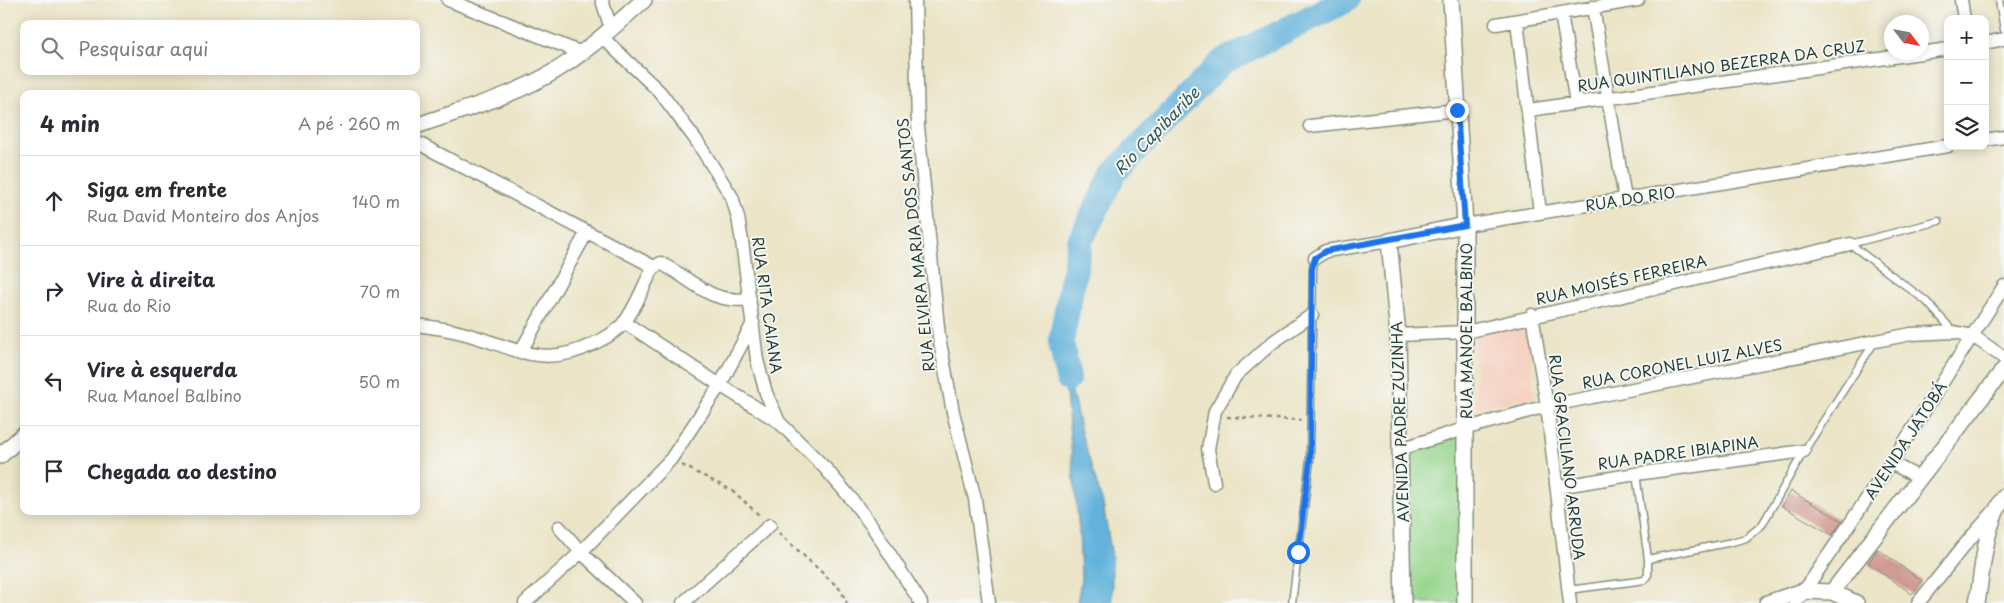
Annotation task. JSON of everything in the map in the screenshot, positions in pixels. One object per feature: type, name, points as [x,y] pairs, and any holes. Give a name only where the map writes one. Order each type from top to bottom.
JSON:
[{"type":"street","points":[[602,0],[607,33]]},
{"type":"street","points":[[420,125],[508,94],[554,72],[607,33],[644,0]]},
{"type":"street","name":"RUA ELVIRA MARIA DOS SANTOS","points":[[915,0],[918,126],[939,337],[952,412],[975,499],[989,603]]},
{"type":"street","name":"RUA MANOEL BALBINO","points":[[1451,0],[1465,225],[1465,603]]},
{"type":"street","points":[[1496,24],[1638,0]]},
{"type":"street","points":[[1961,0],[1963,15]]},
{"type":"street","points":[[454,1],[582,53]]},
{"type":"street","points":[[1593,7],[1625,199]]},
{"type":"street","points":[[1562,13],[1576,103]]},
{"type":"street","points":[[1517,21],[1540,213]]},
{"type":"street","name":"RUA RITA CAIANA","points":[[607,33],[660,92],[696,140],[732,197],[738,218],[761,376],[779,422],[825,468],[849,496],[872,526],[921,603]]},
{"type":"street","points":[[1989,42],[2004,40]]},
{"type":"street","name":"RUA QUINTILIANO BEZERRA DA CRUZ","points":[[1529,110],[1944,50]]},
{"type":"street","points":[[1310,126],[1457,110]]},
{"type":"street","points":[[1989,139],[2004,137]]},
{"type":"street","points":[[420,144],[654,266]]},
{"type":"street","name":"RUA DO RIO","points":[[1315,258],[1326,251],[1389,241],[1465,225],[1944,147]]},
{"type":"street","points":[[520,353],[587,232]]},
{"type":"street","name":"AVENIDA PADRE ZUZINHA","points":[[1389,241],[1398,335],[1403,603]]},
{"type":"street","name":"RUA MOISÉS FERREIRA","points":[[1398,335],[1466,332],[1532,315],[1850,244]]},
{"type":"street","points":[[420,326],[464,333],[520,353],[540,356],[561,355],[585,348],[616,331],[624,322],[654,266],[661,263],[706,293],[738,301],[750,299]]},
{"type":"street","name":"AVENIDA JATOBÁ","points":[[1800,597],[1891,463],[2004,286]]},
{"type":"street","points":[[1214,483],[1208,449],[1215,411],[1236,375],[1273,342],[1312,315]]},
{"type":"street","name":"RUA GRACILIANO ARRUDA","points":[[1532,315],[1557,487],[1570,603]]},
{"type":"street","points":[[624,322],[720,386],[779,422]]},
{"type":"street","points":[[525,603],[581,552],[671,459],[720,386],[753,323]]},
{"type":"street","name":"RUA CORONEL LUIZ ALVES","points":[[1400,449],[1546,406],[1911,334],[1954,332],[1973,336]]},
{"type":"street","points":[[1973,336],[2004,358]]},
{"type":"street","name":"AVENIDA JATOBÁ","points":[[1827,597],[2004,369]]},
{"type":"street","points":[[0,456],[20,438]]},
{"type":"street","name":"RUA PADRE IBIAPINA","points":[[1557,487],[1804,451]]},
{"type":"street","points":[[1891,463],[1920,478]]},
{"type":"street","points":[[1918,603],[2000,503]]},
{"type":"street","points":[[1977,603],[1990,527],[2000,503]]},
{"type":"street","points":[[683,603],[770,525]]},
{"type":"street","points":[[559,527],[581,552],[635,603]]},
{"type":"street","points":[[1767,603],[1800,597],[1827,597],[1856,603]]},
{"type":"lane","points":[[1999,0],[2004,30]]},
{"type":"lane","points":[[1850,244],[1938,221]]},
{"type":"lane","points":[[1850,244],[1926,301],[1954,332]]},
{"type":"lane","points":[[1292,603],[1310,460],[1312,269],[1315,258]]},
{"type":"lane","points":[[1648,559],[1732,542],[1746,538],[1754,533],[1771,511],[1804,451],[1875,342]]},
{"type":"lane","points":[[1568,590],[1644,580],[1649,572],[1636,474]]},
{"type":"path","points":[[1214,416],[1310,421]]},
{"type":"shaded area","points":[[1529,322],[1534,398],[1476,407],[1474,336]]},
{"type":"green space","points":[[1461,433],[1461,603],[1406,603],[1402,451]]},
{"type":"water","points":[[1061,342],[1081,432],[1103,504],[1112,557],[1112,603],[1077,603],[1081,579],[1079,532]]},
{"type":"building","points":[[1791,491],[1842,521],[1832,535],[1782,506]]},
{"type":"building","points":[[1878,549],[1922,581],[1912,594],[1868,563]]},
{"type":"waterway","name":"Rio Capibaribe","points":[[1068,378],[1061,342],[1080,241],[1114,173],[1222,62],[1346,0]]},
{"type":"route","points":[[1298,552],[1310,460],[1312,269],[1315,258],[1326,251],[1389,241],[1465,225],[1457,110]]}]
